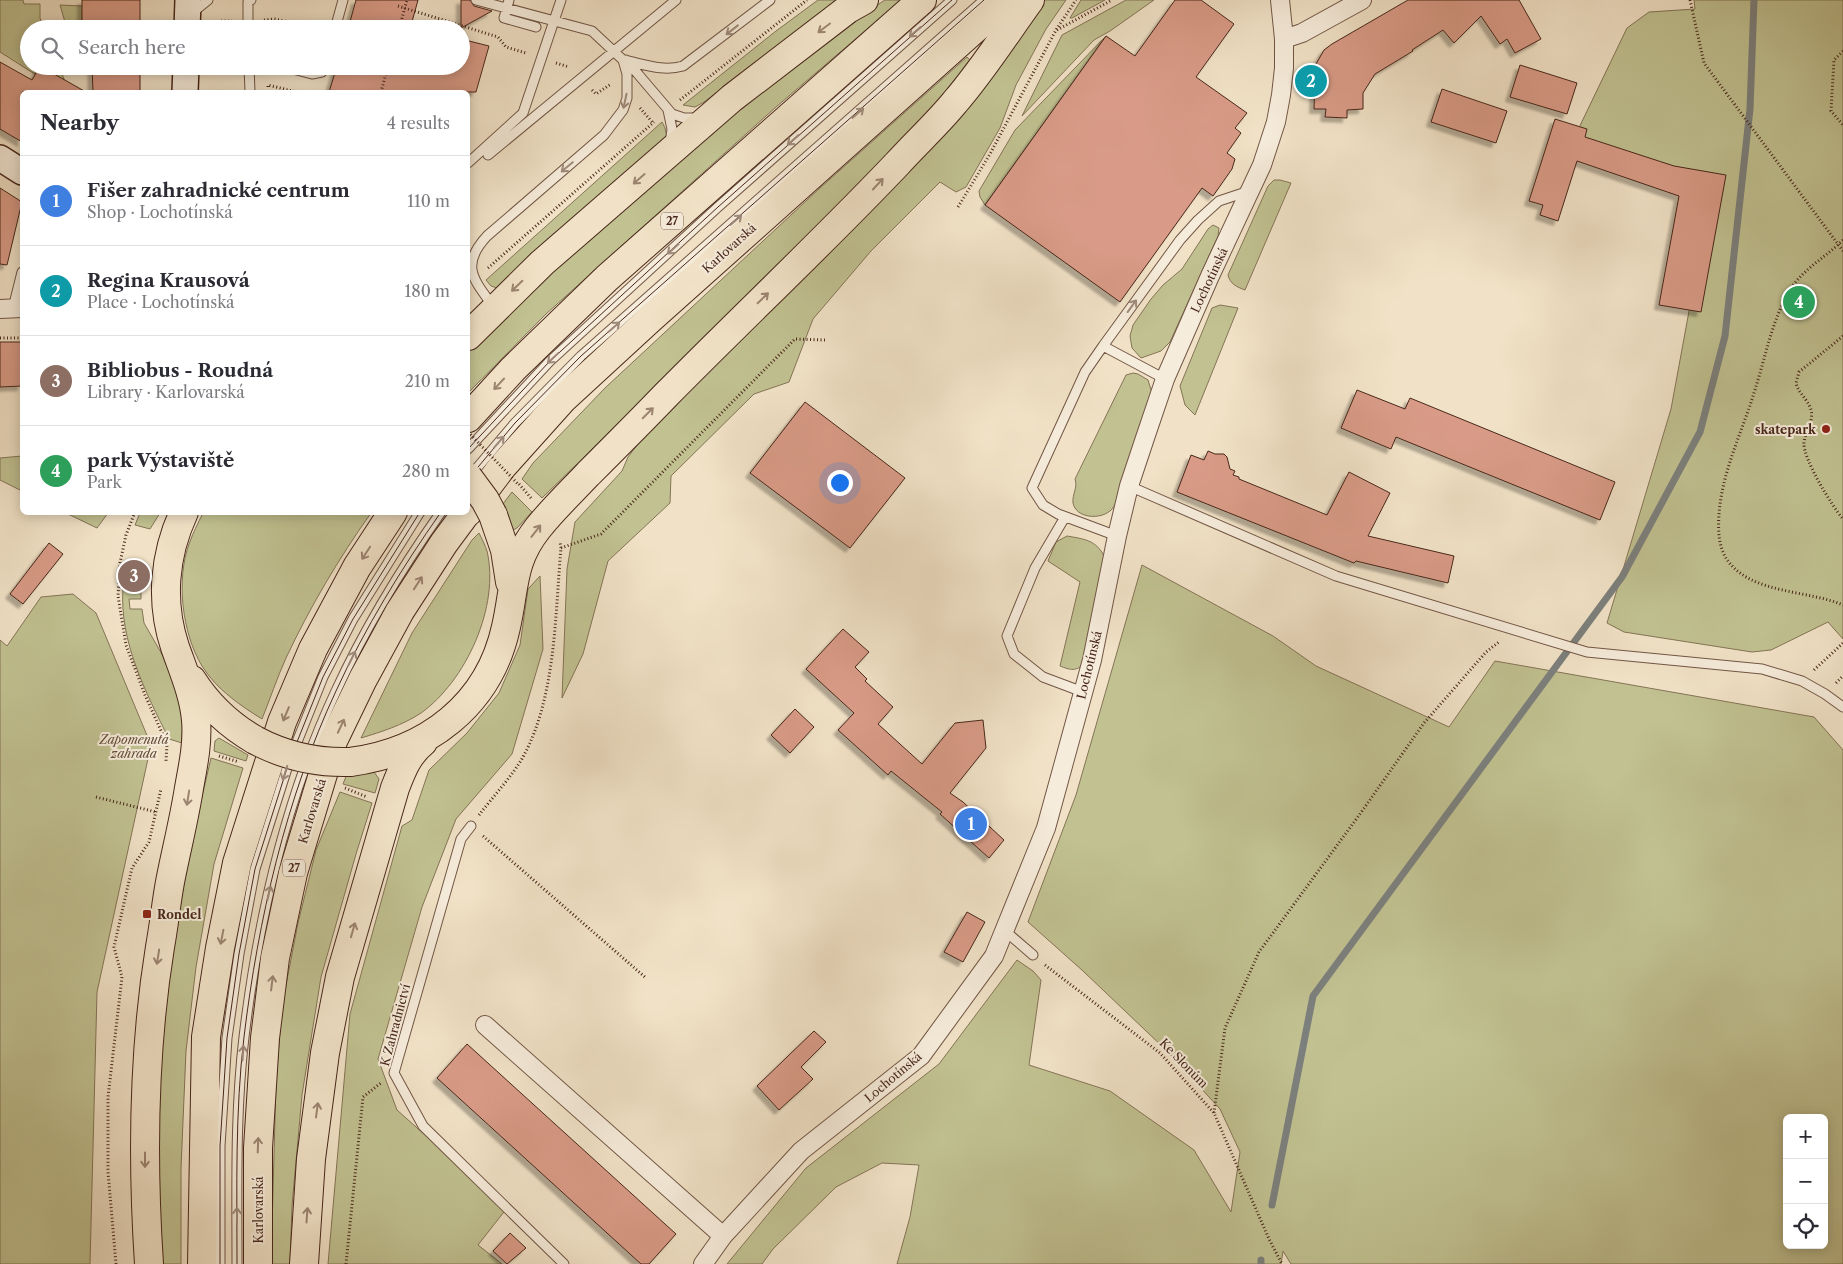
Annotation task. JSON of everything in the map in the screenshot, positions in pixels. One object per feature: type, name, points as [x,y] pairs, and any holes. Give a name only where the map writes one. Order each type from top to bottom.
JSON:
[{"type":"main road","points":[[470,334],[494,308],[542,263],[719,109],[848,9],[864,0]]},
{"type":"main road","name":"27","points":[[470,416],[512,369],[608,278],[922,0]]},
{"type":"main road","name":"Karlovarská","points":[[258,1264],[258,1148],[265,1038],[275,958],[292,873],[333,742],[363,679],[400,611],[444,543],[476,513],[502,468],[563,399],[657,312],[1007,0]]},
{"type":"main road","points":[[304,1264],[311,1159],[325,1053],[340,976],[395,788],[411,753],[459,712],[482,685],[498,655],[506,628],[515,570],[529,540],[548,516],[746,313],[842,222],[956,102],[1030,0]]},
{"type":"main road","points":[[470,481],[485,500],[476,513],[502,538],[508,563],[509,608]]},
{"type":"main road","points":[[149,1264],[146,1214],[145,1112],[154,987],[170,883],[185,812],[196,736],[195,706],[168,615],[166,583],[170,553],[183,515]]},
{"type":"main road","points":[[202,1264],[206,1037],[220,948],[237,863],[282,722],[313,648],[357,567],[391,515]]},
{"type":"main road","points":[[179,657],[190,679],[221,716],[254,740],[269,748],[298,757],[350,762],[392,754],[430,736]]},
{"type":"street","name":"Lochotínská","points":[[703,1264],[723,1236],[801,1151],[921,1056],[994,956],[1046,828],[1092,660],[1129,486],[1165,379],[1210,276],[1262,165],[1276,122],[1282,86],[1284,39],[1280,0]]},
{"type":"street","points":[[1284,39],[1302,33],[1362,0]]},
{"type":"street","points":[[185,90],[186,75]]},
{"type":"street","points":[[0,158],[20,171]]},
{"type":"street","points":[[485,1025],[723,1236]]},
{"type":"lane","points":[[187,16],[208,0]]},
{"type":"lane","points":[[337,20],[343,0]]},
{"type":"lane","points":[[476,0],[592,31],[623,60],[662,69],[683,66],[770,0]]},
{"type":"lane","points":[[508,0],[504,18],[536,27]]},
{"type":"lane","points":[[470,161],[523,112],[561,0]]},
{"type":"lane","points":[[488,155],[676,0]]},
{"type":"lane","points":[[470,447],[549,362],[711,214],[952,0]]},
{"type":"lane","name":"Karlovarská","points":[[470,476],[515,423],[581,356],[984,0]]},
{"type":"lane","points":[[246,1],[248,20]]},
{"type":"lane","points":[[616,48],[668,110],[676,116],[693,118],[704,116],[719,109]]},
{"type":"lane","points":[[494,308],[474,280],[471,262],[475,252],[481,242],[604,135],[623,110],[627,98],[627,74],[623,60]]},
{"type":"lane","points":[[249,75],[250,90]]},
{"type":"lane","points":[[663,159],[671,140],[672,129],[668,110]]},
{"type":"lane","points":[[1117,536],[1065,517],[1043,505],[1032,488],[1085,372],[1180,240],[1218,201],[1250,191]]},
{"type":"lane","points":[[12,308],[20,279]]},
{"type":"lane","points":[[1103,346],[1165,379]]},
{"type":"lane","points":[[1129,486],[1336,576],[1587,652],[1762,669],[1802,681],[1843,707]]},
{"type":"lane","points":[[220,1264],[220,1146],[227,1038],[239,954],[255,869],[289,762],[323,677],[353,619],[418,515]]},
{"type":"lane","name":"Karlovarská","points":[[237,1264],[237,1146],[244,1039],[255,955],[274,872],[298,789],[336,691],[366,630],[391,586],[439,515]]},
{"type":"lane","points":[[1065,517],[1035,568],[1007,636],[1014,654],[1043,677],[1083,692]]},
{"type":"lane","name":"K Zahradnictví","points":[[471,826],[460,839],[394,1073],[423,1126],[564,1264]]},
{"type":"lane","points":[[1004,930],[1033,955]]},
{"type":"path","points":[[401,20],[407,0]]},
{"type":"path","points":[[474,280],[668,110],[807,0]]},
{"type":"path","points":[[958,207],[990,154],[1056,30],[1076,0]]},
{"type":"path","points":[[1056,30],[1112,0]]},
{"type":"path","points":[[1690,0],[1704,63],[1843,250]]},
{"type":"path","points":[[398,6],[415,12]]},
{"type":"path","points":[[1843,52],[1834,60],[1831,111],[1843,125]]},
{"type":"path","points":[[382,90],[386,75]]},
{"type":"path","points":[[268,90],[268,85],[288,90]]},
{"type":"path","points":[[1843,240],[1803,274],[1789,291],[1775,321],[1754,393],[1730,464],[1722,494],[1718,528],[1722,548],[1728,560],[1747,578],[1759,584],[1828,598],[1843,605]]},
{"type":"path","points":[[1843,336],[1799,372],[1796,383],[1809,404],[1812,415],[1804,442],[1806,456],[1835,509],[1843,519]]},
{"type":"path","points":[[0,338],[20,338]]},
{"type":"path","points":[[561,548],[601,534],[795,339],[825,340]]},
{"type":"path","points":[[470,434],[518,484]]},
{"type":"path","points":[[134,515],[126,535],[120,563],[118,596],[126,645],[145,695],[167,744],[166,767]]},
{"type":"path","points":[[548,516],[556,525],[561,548],[550,671],[539,722],[522,759],[471,826],[646,978]]},
{"type":"path","points":[[1214,1113],[1225,1028],[1258,952],[1360,814],[1424,723],[1486,652],[1514,630]]},
{"type":"path","points":[[1802,681],[1843,643]]},
{"type":"path","points":[[116,1264],[108,1172],[108,1097],[122,977],[114,947],[132,868],[149,842],[162,785]]},
{"type":"path","points":[[96,797],[156,812]]},
{"type":"path","name":"Ke Slonům","points":[[1033,955],[1160,1053],[1214,1113],[1269,1239],[1282,1264]]},
{"type":"path","points":[[346,1264],[363,1097],[394,1073]]},
{"type":"green space","points":[[0,0],[23,0],[24,4],[40,4],[41,20],[20,20],[20,65],[0,52]]},
{"type":"green space","points":[[818,0],[839,0],[704,102],[695,107],[683,105],[776,31]]},
{"type":"green space","points":[[885,0],[901,0],[776,107],[546,314],[470,391],[470,346],[676,158],[847,25]]},
{"type":"green space","points":[[1044,0],[1066,0],[1046,29],[1016,85],[1000,128],[966,187],[956,192],[940,182],[871,251],[813,319],[789,382],[754,394],[671,476],[670,503],[608,561],[583,654],[562,698],[567,569],[575,522],[622,471],[628,457],[641,440]]},
{"type":"green space","points":[[1081,0],[1105,0],[1070,18]]},
{"type":"green space","points":[[1126,0],[1154,0],[1094,40],[1022,116],[1062,35]]},
{"type":"green space","points":[[1694,0],[1843,0],[1843,639],[1828,622],[1771,650],[1752,652],[1624,632],[1607,623],[1671,409],[1713,181],[1575,136],[1627,28],[1649,12],[1695,9]]},
{"type":"green space","points":[[60,5],[82,6],[82,20],[64,20]]},
{"type":"green space","points":[[1106,36],[985,205],[979,191],[1015,130]]},
{"type":"green space","points":[[967,57],[971,61],[943,99],[788,258],[542,498],[522,479],[533,463],[605,388],[820,188]]},
{"type":"green space","points":[[36,75],[62,75],[68,90],[62,90],[65,86]]},
{"type":"green space","points":[[662,122],[667,137],[497,288],[491,286],[486,280]]},
{"type":"green space","points":[[1274,180],[1291,183],[1245,290],[1232,283],[1228,275],[1268,186]]},
{"type":"green space","points":[[1213,225],[1219,228],[1218,236],[1170,342],[1161,351],[1141,358],[1132,348],[1130,336],[1133,325],[1163,285],[1182,269],[1208,229]]},
{"type":"green space","points":[[1220,305],[1238,308],[1195,415],[1185,405],[1180,386],[1212,308]]},
{"type":"green space","points":[[1133,373],[1148,380],[1152,393],[1117,501],[1112,509],[1105,514],[1088,516],[1078,512],[1073,503],[1075,479],[1126,375]]},
{"type":"green space","points":[[20,456],[20,490],[0,480],[0,458]]},
{"type":"green space","points":[[512,492],[532,512],[513,530],[499,509]]},
{"type":"green space","points":[[70,515],[107,515],[97,528]]},
{"type":"green space","points":[[139,515],[159,515],[150,529],[135,525]]},
{"type":"green space","points":[[202,515],[370,515],[336,565],[305,620],[283,666],[262,719],[237,703],[214,682],[195,653],[186,622],[182,590],[185,558]]},
{"type":"green space","points":[[479,533],[487,551],[490,572],[488,595],[484,618],[476,641],[465,662],[452,682],[421,713],[399,725],[361,738],[412,633],[472,540]]},
{"type":"green space","points":[[1067,536],[1084,539],[1093,543],[1104,556],[1084,663],[1079,668],[1073,669],[1060,666],[1080,582],[1048,561],[1056,542]]},
{"type":"green space","points":[[1142,565],[1273,636],[1316,666],[1449,727],[1495,661],[1814,717],[1843,750],[1843,1264],[1291,1264],[1283,1251],[1281,1264],[897,1264],[910,1217],[919,1165],[882,1163],[836,1187],[773,1249],[762,1264],[727,1264],[806,1168],[939,1064],[1017,960],[1033,971],[1041,980],[1029,1065],[1110,1091],[1194,1150],[1231,1212],[1240,1152],[1220,1109],[1166,1050],[1028,922],[1076,795]]},
{"type":"green space","points":[[141,576],[141,599],[129,599],[130,609],[142,609],[144,623],[163,656],[174,682],[183,711],[182,743],[169,739],[143,685],[125,627],[123,588]]},
{"type":"green space","points":[[540,576],[543,649],[512,754],[456,819],[422,907],[378,1059],[397,1110],[507,1208],[478,1245],[502,1264],[328,1264],[350,1014],[402,826],[412,820],[429,770],[467,733],[499,693],[520,645],[528,589]]},
{"type":"green space","name":"Zapomenutá zahrada","points":[[73,594],[96,613],[151,745],[97,992],[90,1264],[0,1264],[0,640],[7,646],[41,597]]},
{"type":"green space","points":[[219,738],[248,755],[246,761],[214,751],[215,741]]},
{"type":"green space","points":[[211,758],[243,768],[214,864],[196,967],[186,1051],[181,1168],[181,1264],[161,1264],[155,1186],[163,1019],[177,921],[193,836]]},
{"type":"green space","points":[[374,772],[379,779],[375,793],[343,784],[347,774]]},
{"type":"green space","points":[[340,792],[372,803],[321,977],[302,1095],[292,1206],[290,1264],[271,1264],[276,1082],[282,1006],[298,923],[316,850]]},
{"type":"building","points":[[82,0],[140,0],[140,20],[82,20]]},
{"type":"building","points":[[356,0],[418,0],[412,20],[350,20]]},
{"type":"building","points":[[461,0],[470,0],[474,6],[492,11],[470,23],[470,20],[461,20]]},
{"type":"building","points":[[1175,0],[1201,0],[1234,24],[1196,77],[1247,113],[1235,128],[1241,133],[1227,153],[1235,159],[1232,169],[1213,196],[1202,188],[1120,302],[985,205],[1106,36],[1135,56]]},
{"type":"building","points":[[1408,0],[1519,0],[1541,39],[1515,53],[1507,39],[1500,44],[1481,16],[1454,43],[1443,30],[1375,74],[1363,93],[1363,109],[1347,110],[1347,118],[1325,117],[1326,109],[1314,109],[1316,64],[1324,50]]},
{"type":"building","points":[[470,41],[489,46],[476,92],[470,92],[470,90],[330,90],[334,75],[470,75]]},
{"type":"building","points":[[0,62],[20,75],[32,80],[35,75],[56,75],[82,90],[20,90],[20,141],[0,129]]},
{"type":"building","points":[[1520,65],[1577,83],[1567,114],[1510,97]]},
{"type":"building","points":[[92,75],[140,75],[140,90],[93,90]]},
{"type":"building","points":[[1442,89],[1507,111],[1496,143],[1431,122]]},
{"type":"building","points":[[1555,119],[1587,129],[1585,137],[1674,166],[1726,175],[1701,312],[1659,305],[1679,196],[1577,161],[1558,221],[1540,215],[1543,205],[1529,201]]},
{"type":"building","points":[[0,188],[20,201],[20,210],[7,265],[0,264]]},
{"type":"building","points":[[0,342],[20,342],[20,386],[0,387]]},
{"type":"building","points":[[1357,390],[1405,409],[1410,398],[1615,482],[1600,520],[1396,437],[1391,449],[1341,428]]},
{"type":"building","points":[[805,402],[905,478],[850,548],[750,473]]},
{"type":"building","points":[[1208,451],[1215,454],[1224,454],[1227,457],[1230,469],[1235,471],[1233,475],[1239,477],[1239,479],[1327,515],[1349,472],[1390,493],[1368,536],[1454,556],[1448,583],[1356,561],[1354,563],[1177,492],[1191,455],[1204,460]]},
{"type":"building","points":[[49,543],[63,554],[23,604],[10,594]]},
{"type":"building","points":[[843,629],[869,652],[855,667],[867,679],[865,681],[893,707],[878,724],[922,764],[955,723],[983,720],[986,748],[950,793],[963,802],[1004,840],[989,858],[940,814],[942,812],[891,771],[888,775],[838,730],[854,713],[806,669]]},
{"type":"building","points":[[795,709],[814,727],[790,753],[771,735]]},
{"type":"building","points":[[967,912],[985,922],[963,962],[944,952]]},
{"type":"building","points":[[814,1031],[826,1042],[801,1067],[813,1079],[779,1110],[757,1086]]},
{"type":"building","points":[[467,1044],[676,1234],[649,1264],[641,1264],[437,1078]]},
{"type":"building","points":[[510,1233],[526,1248],[507,1264],[493,1251]]},
{"type":"waterway","points":[[1272,1205],[1313,996],[1622,577],[1700,432],[1725,336],[1750,109],[1754,0]]},
{"type":"tram line","points":[[470,447],[549,362],[718,207],[952,0]]},
{"type":"tram line","points":[[470,477],[515,423],[581,356],[984,0]]},
{"type":"tram line","points":[[220,1264],[220,1146],[227,1038],[239,954],[255,869],[289,762],[323,677],[353,619],[418,515]]},
{"type":"tram line","points":[[237,1264],[237,1150],[241,1065],[257,949],[276,860],[303,774],[318,732],[336,691],[384,599],[439,515]]},
{"type":"place","name":"Regina Krausová","points":[[1311,81]]},
{"type":"place","name":"park Výstaviště","points":[[1799,302]]},
{"type":"place","name":"skatepark","points":[[1826,429]]},
{"type":"place","name":"Bibliobus - Roudná","points":[[134,576]]},
{"type":"place","name":"Fišer zahradnické centrum","points":[[971,824]]},
{"type":"place","name":"Rondel","points":[[147,914]]}]
